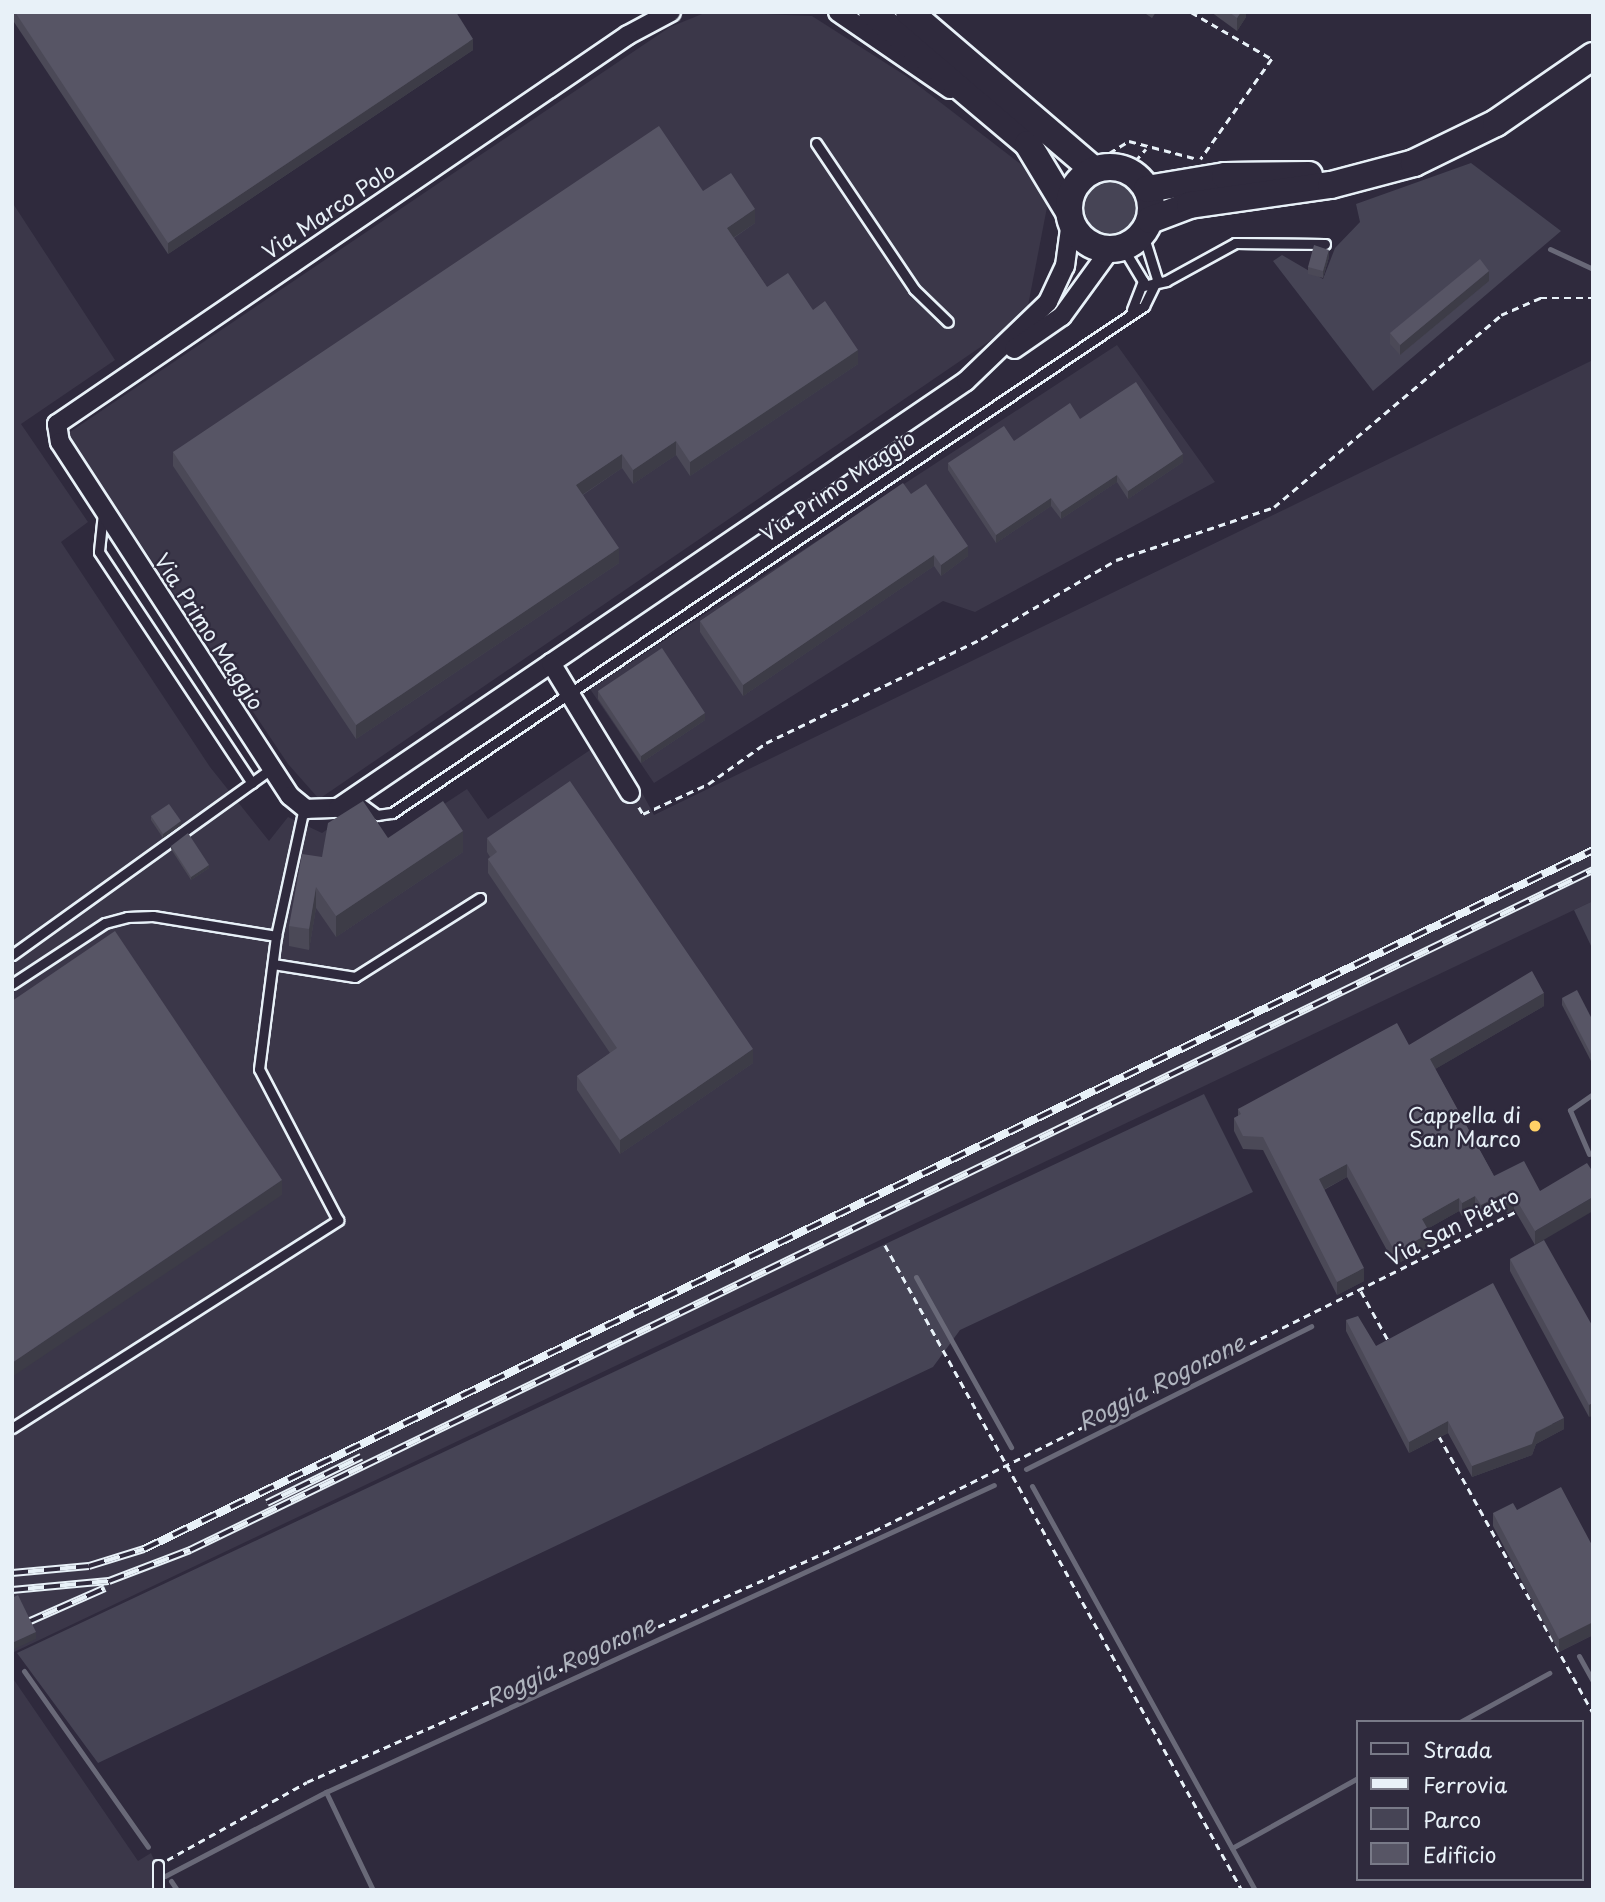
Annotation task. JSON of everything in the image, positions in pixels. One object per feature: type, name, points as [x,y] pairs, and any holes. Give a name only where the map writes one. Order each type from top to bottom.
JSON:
[{"type":"street","name":"Via Marco Polo","points":[[628,35],[654,12]]},
{"type":"street","name":"Via Marco Polo","points":[[57,426],[628,35],[671,12]]},
{"type":"street","points":[[838,12],[921,74],[971,99]]},
{"type":"street","points":[[872,12],[971,99],[1033,149],[1086,242],[1131,238],[1190,205],[1398,168],[1469,138],[1528,102],[1593,56]]},
{"type":"street","points":[[909,12],[1094,170],[1127,170],[1147,189],[1375,165],[1443,144],[1528,102]]},
{"type":"street","points":[[1070,216],[1074,189],[1094,170]]},
{"type":"street","points":[[1131,238],[1147,189]]},
{"type":"street","name":"Via Primo Maggio","points":[[57,426],[60,442],[272,768],[304,808],[330,812],[966,381],[992,360],[1051,298],[1065,266],[1070,216]]},
{"type":"street","name":"Via Primo Maggio","points":[[992,360],[1056,322],[1131,238]]},
{"type":"street","points":[[551,663],[630,793]]},
{"type":"lane","points":[[816,143],[914,289],[948,322]]},
{"type":"lane","points":[[1131,238],[1157,284]]},
{"type":"lane","points":[[1131,238],[1143,286],[1157,284],[1235,243],[1325,244]]},
{"type":"lane","name":"Via Primo Maggio","points":[[356,796],[372,813],[389,814],[1148,302],[1157,284]]},
{"type":"lane","name":"Via Primo Maggio","points":[[1128,315],[1143,286]]},
{"type":"lane","points":[[103,508],[99,552],[252,783]]},
{"type":"lane","points":[[12,955],[272,768]]},
{"type":"lane","points":[[12,1428],[338,1220],[259,1069],[276,936],[304,808]]},
{"type":"lane","points":[[272,964],[355,977],[480,898]]},
{"type":"lane","points":[[12,984],[105,923],[127,917],[153,915],[276,936]]},
{"type":"lane","points":[[158,1865],[158,1890]]},
{"type":"path","points":[[1191,12],[1272,58],[1200,159]]},
{"type":"path","points":[[1127,170],[1146,149],[1214,160]]},
{"type":"path","points":[[630,793],[643,814],[708,784],[766,743],[1003,627],[1116,560],[1274,507],[1501,315],[1540,298],[1593,299]]},
{"type":"path","name":"Via San Pietro","points":[[158,1865],[307,1782],[1004,1469],[1528,1205]]},
{"type":"path","points":[[885,1244],[1004,1469],[1242,1890]]},
{"type":"path","points":[[1361,1291],[1393,1350]]},
{"type":"path","points":[[1438,1434],[1593,1713]]},
{"type":"shaded area","points":[[707,12],[812,16],[906,76],[1035,175],[1048,202],[1026,316],[319,799],[288,764],[67,434],[670,27]]},
{"type":"shaded area","points":[[12,202],[115,360],[21,424],[88,522],[61,542],[210,767],[269,841],[288,817],[322,833],[357,809],[382,845],[467,789],[488,819],[593,748],[620,797],[639,787],[654,815],[1593,360],[1593,901],[12,1653]]},
{"type":"shaded area","points":[[1117,345],[1215,482],[975,612],[943,601],[654,783],[590,689]]},
{"type":"shaded area","points":[[12,1677],[138,1861],[151,1853],[167,1890],[12,1890]]},
{"type":"green space","points":[[1471,163],[1561,231],[1373,391],[1273,261],[1282,255],[1323,279],[1335,248],[1360,222],[1356,204]]},
{"type":"green space","points":[[1115,181],[1125,185],[1133,193],[1137,208],[1133,223],[1125,231],[1105,235],[1095,231],[1087,223],[1083,203],[1087,193],[1095,185]]},
{"type":"green space","points":[[1593,901],[1593,950],[1574,910]]},
{"type":"green space","points":[[1204,1094],[1253,1192],[960,1330],[933,1367],[98,1763],[17,1653]]},
{"type":"building","points":[[15,12],[456,12],[473,39],[168,243]]},
{"type":"building","points":[[1229,12],[1241,12],[1237,18]]},
{"type":"building","points":[[659,126],[703,191],[731,173],[755,209],[727,228],[767,287],[788,273],[813,310],[825,301],[858,350],[690,462],[676,441],[633,470],[622,454],[576,485],[619,548],[356,725],[173,452]]},
{"type":"building","points":[[1314,245],[1329,250],[1323,271],[1308,267]]},
{"type":"building","points":[[1480,259],[1489,271],[1400,345],[1390,333]]},
{"type":"building","points":[[1136,382],[1183,454],[1128,491],[1117,475],[1061,512],[1051,498],[996,535],[948,463],[1004,426],[1014,441],[1070,403],[1080,419]]},
{"type":"building","points":[[903,483],[911,494],[926,484],[968,546],[941,565],[934,555],[743,685],[700,621]]},
{"type":"building","points":[[662,648],[705,713],[641,756],[598,691]]},
{"type":"building","points":[[570,781],[753,1049],[620,1140],[577,1076],[617,1048],[488,859],[497,852],[487,838]]},
{"type":"building","points":[[363,801],[388,838],[443,801],[463,831],[336,916],[316,887],[309,929],[289,926],[302,854],[322,857],[328,823]]},
{"type":"building","points":[[169,804],[181,821],[163,834],[151,816]]},
{"type":"building","points":[[188,833],[209,865],[191,877],[171,846]]},
{"type":"building","points":[[115,931],[282,1180],[12,1363],[12,1001]]},
{"type":"building","points":[[1532,971],[1544,993],[1430,1059],[1494,1176],[1524,1161],[1540,1191],[1587,1163],[1593,1172],[1593,1197],[1535,1231],[1514,1196],[1507,1199],[1504,1193],[1481,1205],[1475,1196],[1462,1203],[1459,1198],[1422,1219],[1430,1233],[1395,1252],[1347,1164],[1319,1179],[1364,1268],[1337,1282],[1263,1137],[1243,1136],[1234,1118],[1241,1114],[1238,1109],[1397,1023],[1409,1045]]},
{"type":"building","points":[[1577,990],[1593,1021],[1593,1058],[1562,998]]},
{"type":"building","points":[[1544,1240],[1593,1327],[1593,1403],[1589,1405],[1510,1259]]},
{"type":"building","points":[[1493,1283],[1564,1418],[1536,1432],[1532,1444],[1472,1466],[1448,1421],[1409,1442],[1346,1320],[1358,1316],[1376,1346]]},
{"type":"building","points":[[1561,1487],[1593,1547],[1593,1622],[1559,1639],[1493,1513],[1513,1503],[1517,1510]]},
{"type":"building","points":[[18,1595],[36,1632],[12,1643],[12,1598]]},
{"type":"waterway","points":[[1550,249],[1593,269]]},
{"type":"waterway","points":[[1589,1154],[1570,1110],[1593,1094]]},
{"type":"waterway","points":[[916,1277],[1011,1447]]},
{"type":"waterway","name":"Roggia Rogorone","points":[[1026,1469],[1311,1326]]},
{"type":"waterway","name":"Roggia Rogorone","points":[[165,1876],[326,1792],[994,1485]]},
{"type":"waterway","points":[[1032,1486],[1255,1890]]},
{"type":"waterway","points":[[1579,1656],[1593,1681]]},
{"type":"waterway","points":[[24,1671],[148,1847]]},
{"type":"waterway","points":[[1464,1720],[1549,1673]]},
{"type":"waterway","points":[[1232,1848],[1356,1779]]},
{"type":"waterway","points":[[326,1792],[373,1890]]},
{"type":"waterway","points":[[171,1881],[177,1890]]},
{"type":"railway","points":[[12,1573],[89,1566],[144,1549],[1593,850]]},
{"type":"railway","points":[[12,1590],[109,1581],[190,1550],[1593,870]]},
{"type":"railway","points":[[267,1503],[361,1457]]},
{"type":"railway","points":[[28,1622],[105,1588]]},
{"type":"place","name":"Cappella di San Marco","points":[[1535,1126]]}]
